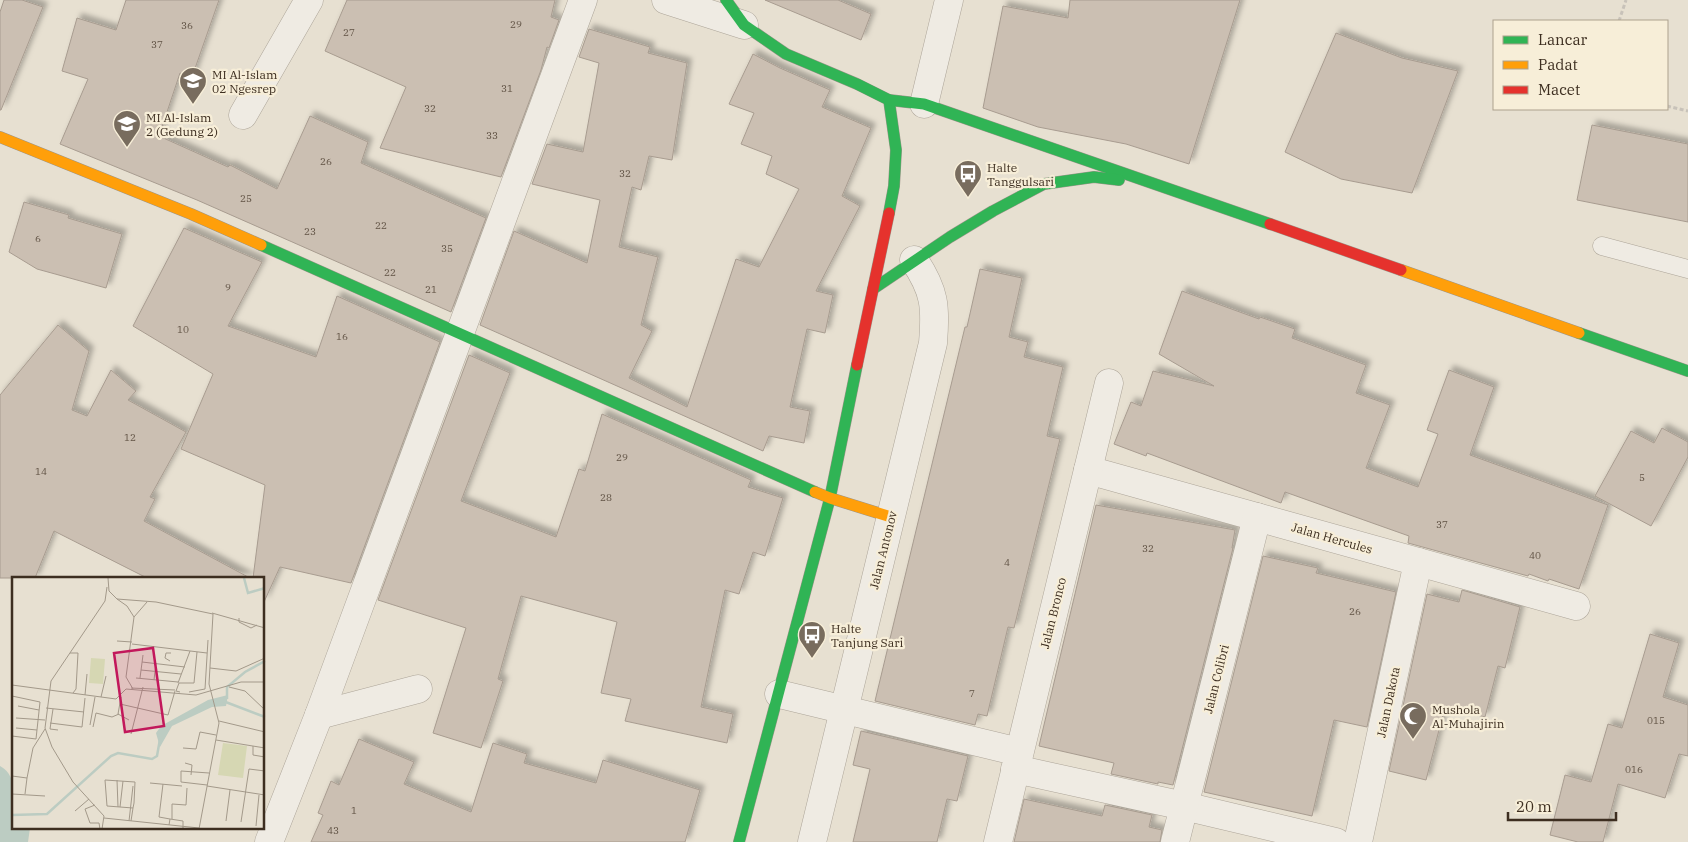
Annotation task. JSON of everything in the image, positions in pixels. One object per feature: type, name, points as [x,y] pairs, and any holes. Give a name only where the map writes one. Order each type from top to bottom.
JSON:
[{"type":"main road","points":[[726,0],[744,25],[786,54],[857,84],[889,100],[924,104],[1688,371]]},
{"type":"main road","points":[[739,842],[830,498],[894,186],[896,150],[889,100]]},
{"type":"main road","points":[[0,137],[191,214],[830,498],[891,517]]},
{"type":"main road","points":[[873,289],[914,260],[993,211],[1044,184],[1094,177],[1156,184]]},
{"type":"street","points":[[243,115],[309,0]]},
{"type":"street","points":[[269,842],[319,715],[583,0]]},
{"type":"street","points":[[666,0],[744,25]]},
{"type":"street","points":[[924,104],[949,0]]},
{"type":"street","name":"Jalan Antonov","points":[[812,842],[933,343],[934,297],[925,276],[914,260]]},
{"type":"street","name":"Jalan Bronco","points":[[998,842],[1109,383]]},
{"type":"street","name":"Jalan Hercules","points":[[1088,470],[1576,606]]},
{"type":"street","name":"Jalan Colibri","points":[[1175,842],[1257,517]]},
{"type":"street","name":"Jalan Dakota","points":[[1358,842],[1418,562]]},
{"type":"street","points":[[319,715],[418,688]]},
{"type":"street","points":[[779,694],[844,710],[1017,761],[1184,806],[1336,842]]},
{"type":"lane","points":[[1602,246],[1688,269]]},
{"type":"path","points":[[1619,20],[1626,0]]},
{"type":"path","points":[[1668,106],[1688,111]]},
{"type":"shaded area","points":[[0,766],[11,777],[12,781],[12,830],[30,830],[28,842],[0,842]]},
{"type":"building","points":[[4,0],[22,0],[43,7],[0,110],[0,12]]},
{"type":"building","points":[[126,0],[219,0],[192,77],[180,73],[159,136],[228,167],[230,165],[277,189],[310,116],[368,142],[361,163],[486,218],[451,312],[197,200],[60,144],[88,79],[62,71],[77,18],[116,30]]},
{"type":"building","points":[[347,0],[555,0],[551,17],[559,20],[549,48],[547,47],[541,70],[501,177],[380,148],[406,87],[325,51]]},
{"type":"building","points":[[765,0],[838,0],[871,14],[861,40]]},
{"type":"building","points":[[1070,0],[1240,0],[1189,164],[1126,144],[1038,127],[983,108],[1003,6],[1068,18]]},
{"type":"building","points":[[589,29],[650,47],[648,53],[687,63],[672,160],[649,156],[641,190],[632,187],[619,247],[658,257],[641,325],[652,331],[629,378],[687,407],[736,259],[759,267],[799,189],[766,174],[772,156],[741,144],[754,113],[729,104],[753,54],[830,90],[822,107],[871,128],[842,196],[860,206],[816,291],[833,295],[825,333],[807,329],[790,407],[810,411],[804,443],[769,436],[763,451],[480,325],[514,231],[587,263],[600,200],[532,184],[547,144],[583,152],[599,63],[579,57]]},
{"type":"building","points":[[1336,33],[1402,58],[1458,71],[1412,193],[1341,179],[1285,152]]},
{"type":"building","points":[[1592,125],[1688,144],[1688,222],[1577,200]]},
{"type":"building","points":[[24,202],[69,215],[68,218],[122,234],[106,288],[37,269],[9,252]]},
{"type":"building","points":[[184,228],[262,262],[228,326],[316,357],[337,296],[440,342],[351,583],[280,567],[265,600],[265,577],[253,577],[265,485],[181,449],[213,374],[133,326]]},
{"type":"building","points":[[980,269],[1022,278],[1009,337],[1028,342],[1024,357],[1063,367],[1047,436],[1060,439],[1014,628],[1008,627],[987,716],[978,714],[975,725],[875,701]]},
{"type":"building","points":[[1182,291],[1259,319],[1260,317],[1295,329],[1292,338],[1366,365],[1356,393],[1390,405],[1366,468],[1418,487],[1438,434],[1427,430],[1449,370],[1494,387],[1470,455],[1608,505],[1579,589],[1549,579],[1548,581],[1529,574],[1528,576],[1408,543],[1409,536],[1285,492],[1281,503],[1147,453],[1146,456],[1114,444],[1131,402],[1141,406],[1153,371],[1214,386],[1159,354]]},
{"type":"building","points":[[58,325],[89,351],[72,410],[87,416],[111,370],[136,391],[128,400],[186,432],[150,497],[155,499],[144,521],[248,577],[145,577],[54,531],[35,577],[0,578],[0,395]]},
{"type":"building","points":[[469,355],[510,373],[461,501],[556,537],[579,469],[585,471],[602,414],[751,480],[748,487],[783,498],[765,556],[753,552],[739,594],[725,590],[701,707],[733,714],[727,743],[625,721],[631,699],[601,693],[617,622],[521,596],[498,679],[503,681],[481,748],[433,733],[466,628],[378,600]]},
{"type":"building","points":[[1662,428],[1688,442],[1688,457],[1651,526],[1595,496],[1631,431],[1654,443]]},
{"type":"building","points":[[1096,505],[1235,530],[1233,548],[1173,785],[1158,782],[1158,784],[1111,774],[1114,763],[1039,746]]},
{"type":"building","points":[[1263,556],[1318,568],[1316,573],[1396,592],[1367,727],[1334,720],[1312,816],[1204,792]]},
{"type":"building","points":[[1462,590],[1520,607],[1505,668],[1498,666],[1485,717],[1445,707],[1426,780],[1389,771],[1427,594],[1459,602]]},
{"type":"building","points":[[1650,634],[1679,643],[1663,697],[1688,705],[1688,756],[1679,754],[1665,798],[1618,784],[1603,842],[1578,842],[1550,835],[1565,775],[1591,782],[1608,724],[1622,728]]},
{"type":"building","points":[[861,731],[968,756],[957,801],[947,799],[937,842],[853,842],[870,769],[853,765]]},
{"type":"building","points":[[359,739],[414,762],[404,784],[471,812],[493,743],[527,754],[524,763],[596,783],[603,760],[700,790],[685,842],[311,842],[323,815],[318,813],[331,781],[339,785]]},
{"type":"building","points":[[1024,799],[1102,816],[1105,805],[1152,815],[1149,827],[1162,830],[1160,842],[1014,842]]},
{"type":"traffic: fast","points":[[726,0],[744,25],[786,54],[857,84],[889,100],[896,150],[894,186],[889,213]]},
{"type":"traffic: fast","points":[[889,100],[924,104],[1270,224]]},
{"type":"traffic: fast","points":[[873,289],[950,237],[993,211],[1044,184],[1094,177],[1119,180]]},
{"type":"traffic: fast","points":[[261,245],[815,492]]},
{"type":"traffic: fast","points":[[1579,333],[1688,371]]},
{"type":"traffic: fast","points":[[739,842],[830,498],[857,365]]},
{"type":"traffic: slow","points":[[0,137],[191,214],[261,245]]},
{"type":"traffic: slow","points":[[1401,270],[1579,333]]},
{"type":"traffic: slow","points":[[815,492],[891,517]]},
{"type":"traffic: jam","points":[[857,365],[889,213]]},
{"type":"traffic: jam","points":[[1270,224],[1401,270]]},
{"type":"place","name":"MI Al-Islam 02 Ngesrep","points":[[193,105]]},
{"type":"place","name":"MI Al-Islam 2 (Gedung 2)","points":[[127,148]]},
{"type":"place","name":"Halte Tanggulsari","points":[[968,198]]},
{"type":"place","name":"Halte Tanjung Sari","points":[[812,659]]},
{"type":"place","name":"Mushola Al-Muhajirin","points":[[1413,740]]}]
